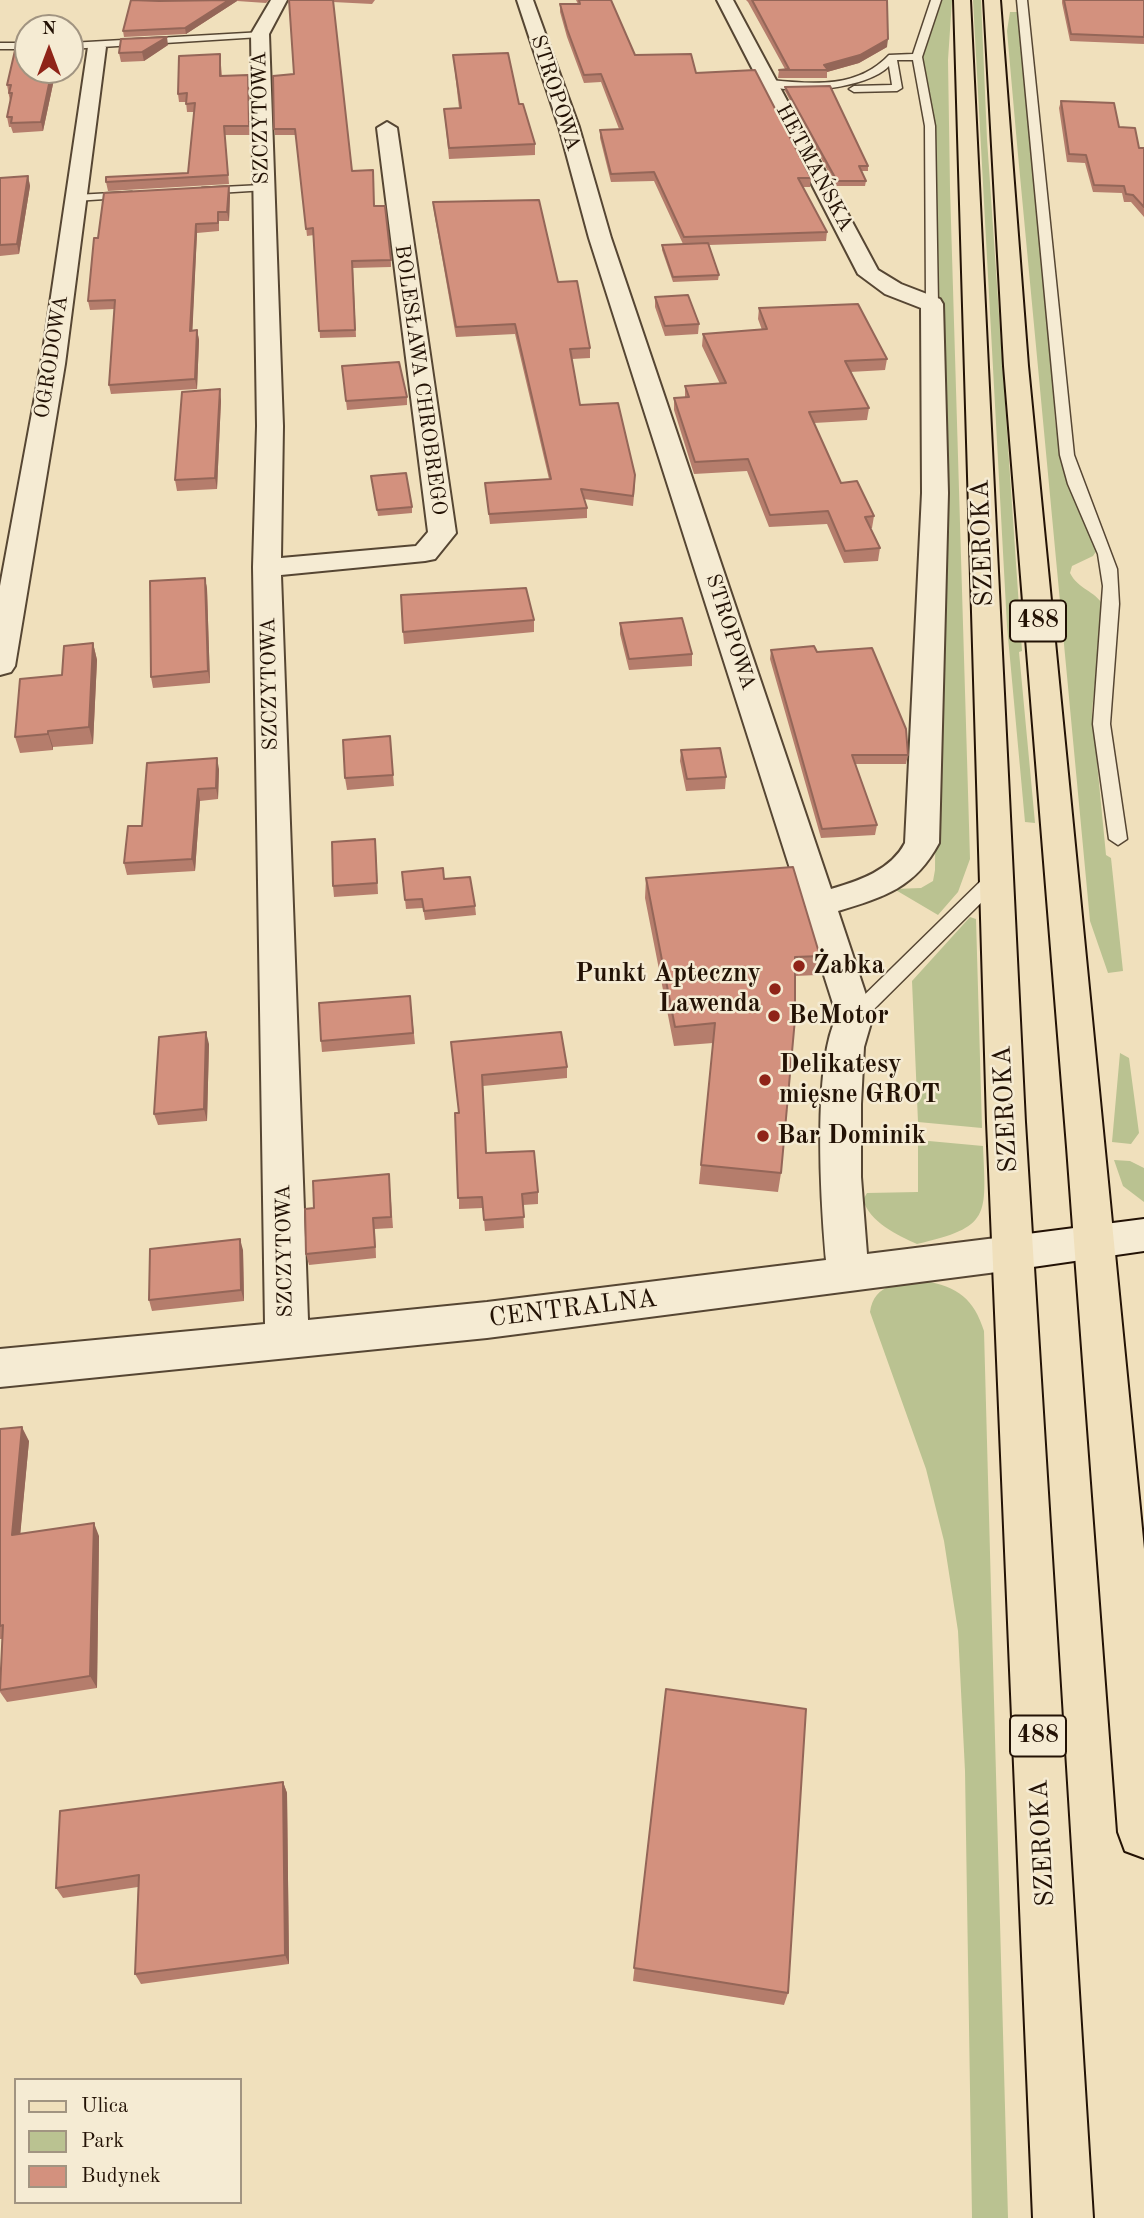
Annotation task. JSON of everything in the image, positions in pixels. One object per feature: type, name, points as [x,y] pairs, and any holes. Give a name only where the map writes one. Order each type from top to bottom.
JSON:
[{"type":"main road","name":"SZEROKA","points":[[962,0],[1012,1253],[1063,2218]]},
{"type":"main road","name":"SZEROKA","points":[[992,0],[1016,366],[1095,1240],[1144,1832]]},
{"type":"street","points":[[260,32],[279,0]]},
{"type":"street","name":"STROPOWA","points":[[525,0],[569,127],[600,238],[855,1016]]},
{"type":"street","name":"HETMAŃSKA","points":[[725,0],[869,274],[893,289],[932,304]]},
{"type":"street","name":"SZCZYTOWA","points":[[260,32],[270,426],[267,567],[287,1339]]},
{"type":"street","name":"OGRODOWA","points":[[0,666],[53,365],[97,47]]},
{"type":"street","name":"BOLESŁAWA CHROBREGO","points":[[267,567],[350,562],[425,553],[442,533],[428,406],[397,219],[387,128]]},
{"type":"street","points":[[819,905],[883,883],[911,863],[922,842],[935,493],[932,304]]},
{"type":"street","points":[[848,1274],[840,1196],[841,1118],[846,1045],[855,1016]]},
{"type":"street","name":"CENTRALNA","points":[[0,1368],[487,1320],[1144,1234]]},
{"type":"lane","points":[[932,304],[930,126],[917,57],[936,0]]},
{"type":"lane","points":[[1022,0],[1067,455],[1076,487],[1097,528],[1109,569],[1111,609],[1102,689],[1101,734],[1118,839]]},
{"type":"lane","points":[[84,47],[260,32]]},
{"type":"lane","points":[[770,83],[840,83],[872,78],[883,70],[891,57]]},
{"type":"lane","points":[[840,83],[843,89],[897,88],[891,57]]},
{"type":"lane","points":[[891,57],[917,57]]},
{"type":"lane","points":[[195,191],[262,188]]},
{"type":"lane","points":[[75,198],[142,194]]},
{"type":"lane","points":[[855,1016],[996,877]]},
{"type":"green space","points":[[941,0],[952,0],[948,60],[950,188],[970,859],[958,892],[938,915],[894,889],[921,888],[933,881],[935,870],[939,358],[934,122],[922,57]]},
{"type":"green space","points":[[973,0],[981,0],[987,139],[1022,651],[1019,652],[1035,823],[1025,822],[1007,626]]},
{"type":"green space","points":[[1010,12],[1018,12],[1055,420],[1063,470],[1097,550],[1093,556],[1072,566],[1070,573],[1077,583],[1096,596],[1103,605],[1092,711],[1106,855],[1111,858],[1123,971],[1108,973],[1090,921],[1007,31]]},
{"type":"green space","points":[[970,917],[976,919],[982,1128],[918,1122],[912,981]]},
{"type":"green space","points":[[1120,1053],[1129,1058],[1139,1133],[1131,1144],[1112,1142]]},
{"type":"green space","points":[[918,1140],[983,1146],[984,1188],[979,1215],[971,1224],[941,1238],[917,1244],[878,1221],[863,1200],[867,1193],[918,1192]]},
{"type":"green space","points":[[1114,1160],[1130,1161],[1144,1168],[1144,1202],[1123,1186]]},
{"type":"green space","points":[[925,1281],[947,1287],[963,1296],[975,1311],[984,1331],[1008,2218],[972,2218],[965,1771],[958,1631],[944,1541],[926,1469],[870,1312],[877,1295],[890,1286]]},
{"type":"building","points":[[131,0],[229,0],[185,28],[123,31]]},
{"type":"building","points":[[289,0],[333,0],[352,171],[373,170],[374,206],[385,206],[391,260],[352,261],[355,330],[319,331],[313,228],[306,229],[295,129],[274,129],[273,76],[294,74]]},
{"type":"building","points":[[579,0],[611,0],[635,55],[691,54],[696,73],[755,70],[811,178],[798,178],[827,232],[684,237],[654,172],[611,174],[600,130],[623,129],[601,74],[584,75],[567,29],[560,4],[580,4]]},
{"type":"building","points":[[752,0],[887,0],[888,39],[860,55],[824,65],[828,70],[779,70],[789,69]]},
{"type":"building","points":[[1064,0],[1144,0],[1144,37],[1071,34]]},
{"type":"building","points":[[167,37],[142,52],[119,53],[121,39]]},
{"type":"building","points":[[508,53],[519,104],[523,104],[535,144],[449,148],[444,109],[461,108],[453,55]]},
{"type":"building","points":[[220,54],[220,76],[248,75],[249,126],[224,126],[228,175],[106,182],[106,177],[188,173],[195,103],[186,104],[187,93],[178,94],[179,56]]},
{"type":"building","points":[[14,55],[14,84],[49,84],[41,122],[11,123],[12,117],[7,117],[12,93],[9,93],[11,85],[7,85]]},
{"type":"building","points":[[830,86],[868,166],[859,166],[866,181],[837,181],[785,87]]},
{"type":"building","points":[[1061,101],[1114,103],[1119,127],[1135,128],[1139,148],[1144,148],[1144,207],[1133,195],[1126,194],[1124,186],[1094,185],[1086,155],[1069,154]]},
{"type":"building","points":[[28,176],[17,244],[0,245],[0,178]]},
{"type":"building","points":[[229,186],[227,212],[218,212],[218,223],[196,224],[190,331],[197,330],[195,379],[109,385],[115,300],[88,301],[94,238],[98,238],[104,193]]},
{"type":"building","points":[[539,200],[558,282],[577,281],[590,348],[570,349],[580,405],[618,403],[635,475],[633,496],[581,489],[587,508],[489,514],[485,483],[551,479],[515,324],[456,327],[433,202]]},
{"type":"building","points":[[708,243],[719,275],[673,277],[662,245]]},
{"type":"building","points":[[688,295],[699,324],[665,326],[655,297]]},
{"type":"building","points":[[858,304],[887,359],[845,361],[869,408],[809,412],[841,483],[857,481],[874,516],[865,517],[880,548],[845,551],[828,511],[770,515],[748,459],[695,462],[674,398],[689,397],[685,386],[726,383],[703,334],[767,329],[759,308]]},
{"type":"building","points":[[399,362],[407,397],[346,401],[342,366]]},
{"type":"building","points":[[220,389],[215,478],[175,480],[182,392]]},
{"type":"building","points":[[406,473],[412,507],[377,510],[371,476]]},
{"type":"building","points":[[205,578],[208,671],[151,677],[150,581]]},
{"type":"building","points":[[526,588],[534,620],[403,632],[401,595]]},
{"type":"building","points":[[682,618],[692,654],[629,659],[620,623]]},
{"type":"building","points":[[93,643],[89,727],[15,737],[20,679],[62,675],[64,646]]},
{"type":"building","points":[[814,646],[817,652],[872,648],[906,729],[908,755],[852,755],[877,825],[822,829],[771,650]]},
{"type":"building","points":[[390,736],[393,775],[345,778],[343,740]]},
{"type":"building","points":[[720,748],[726,777],[687,779],[681,750]]},
{"type":"building","points":[[217,758],[216,788],[198,789],[192,859],[124,863],[128,826],[142,826],[147,763]]},
{"type":"building","points":[[375,839],[377,883],[333,886],[332,842]]},
{"type":"building","points":[[793,867],[820,956],[795,957],[795,1019],[781,1173],[701,1165],[715,1023],[675,1027],[646,878]]},
{"type":"building","points":[[443,868],[444,879],[470,877],[475,906],[424,911],[422,899],[405,900],[402,872]]},
{"type":"building","points":[[410,996],[413,1033],[321,1041],[319,1003]]},
{"type":"building","points":[[206,1032],[204,1109],[154,1114],[159,1037]]},
{"type":"building","points":[[561,1032],[567,1067],[482,1075],[486,1153],[534,1151],[538,1192],[522,1194],[524,1217],[484,1220],[482,1197],[458,1198],[455,1113],[459,1113],[451,1042]]},
{"type":"building","points":[[389,1174],[391,1217],[373,1218],[375,1247],[306,1254],[305,1209],[314,1208],[313,1181]]},
{"type":"building","points":[[240,1239],[241,1290],[149,1300],[150,1249]]},
{"type":"building","points":[[22,1427],[12,1535],[94,1523],[90,1676],[0,1690],[3,1625],[0,1626],[0,1429]]},
{"type":"building","points":[[666,1689],[806,1709],[788,1993],[634,1968]]},
{"type":"building","points":[[283,1782],[285,1955],[135,1974],[139,1875],[56,1888],[60,1811]]},
{"type":"place","name":"Żabka","points":[[799,966]]},
{"type":"place","name":"Punkt Apteczny Lawenda","points":[[775,989]]},
{"type":"place","name":"BeMotor","points":[[774,1016]]},
{"type":"place","name":"Delikatesy mięsne GROT","points":[[765,1080]]},
{"type":"place","name":"Bar Dominik","points":[[763,1136]]}]
